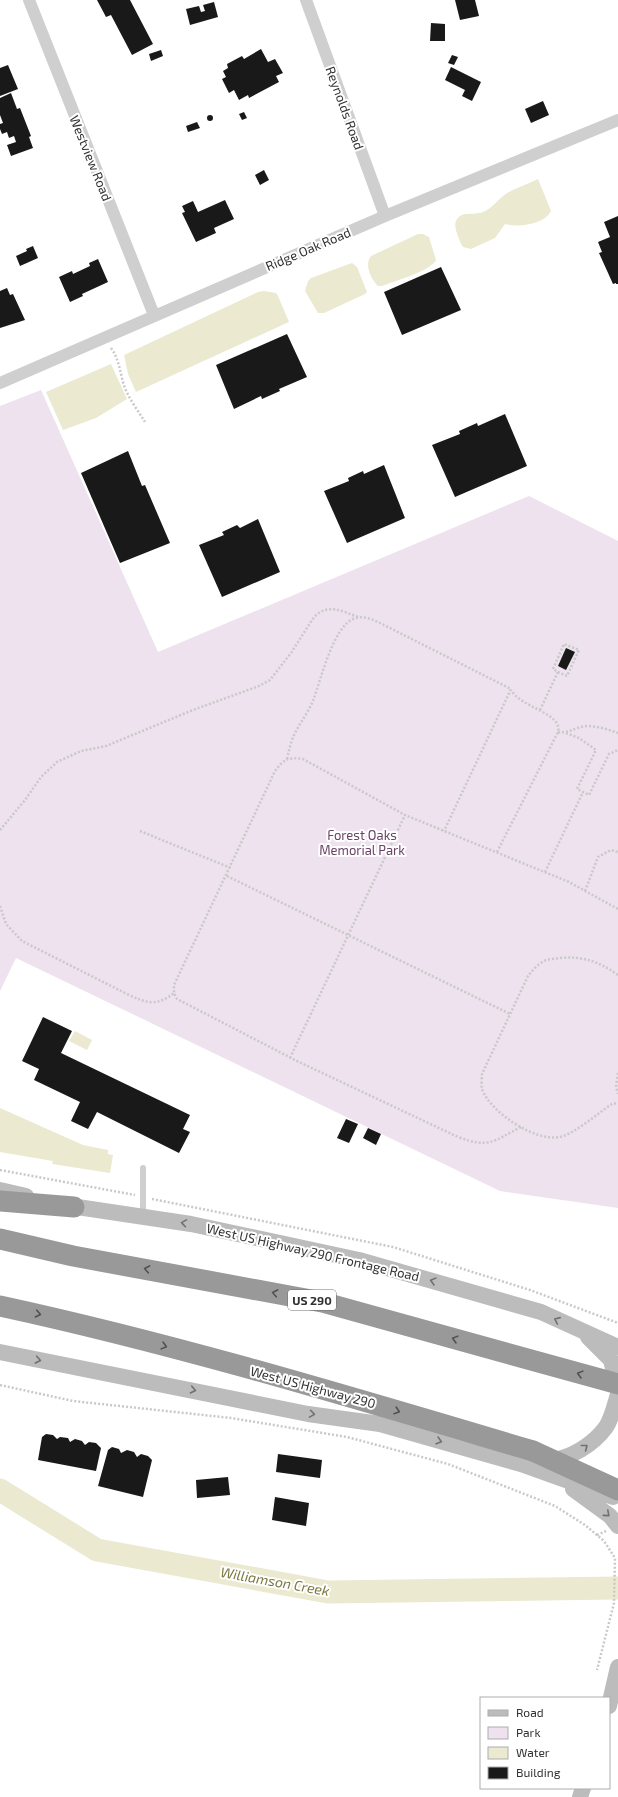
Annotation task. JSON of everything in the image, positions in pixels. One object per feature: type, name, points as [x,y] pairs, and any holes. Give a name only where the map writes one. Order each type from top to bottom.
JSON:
[{"type":"highway","points":[[0,1201],[74,1207]]},
{"type":"highway","name":"US 290","points":[[0,1239],[73,1256],[322,1302],[618,1384]]},
{"type":"highway","name":"West US Highway 290","points":[[0,1306],[71,1321],[338,1393],[533,1451],[618,1490]]},
{"type":"main road","name":"West US Highway 290 Frontage Road","points":[[0,1190],[74,1207],[191,1224],[359,1260],[541,1312],[582,1331],[614,1343]]},
{"type":"main road","points":[[582,1331],[611,1360],[618,1389]]},
{"type":"main road","points":[[0,1352],[308,1414],[380,1424],[521,1464],[618,1499]]},
{"type":"main road","points":[[521,1464],[558,1460],[581,1450],[607,1426],[618,1394]]},
{"type":"main road","points":[[552,1476],[588,1499],[610,1516],[618,1526]]},
{"type":"main road","points":[[610,1702],[617,1670]]},
{"type":"street","name":"Westview Road","points":[[29,0],[154,316]]},
{"type":"street","name":"Reynolds Road","points":[[306,0],[385,216]]},
{"type":"street","name":"Ridge Oak Road","points":[[0,383],[385,216],[618,120]]},
{"type":"lane","points":[[143,1168],[143,1216]]},
{"type":"path","points":[[111,348],[119,362],[122,378],[130,398],[146,422]]},
{"type":"path","points":[[0,830],[26,800],[41,777],[57,762],[81,751],[106,746],[193,710],[259,686],[270,680],[280,668],[314,617],[321,611],[334,610],[360,618]]},
{"type":"path","points":[[287,759],[290,744],[312,702],[323,669],[342,629],[352,619],[369,618],[380,622],[511,689],[518,698],[556,721],[559,727],[558,732],[497,852]]},
{"type":"path","points":[[564,644],[579,650],[567,676],[558,672],[553,669],[564,644]]},
{"type":"path","points":[[540,710],[558,672]]},
{"type":"path","points":[[444,831],[511,689]]},
{"type":"path","points":[[566,733],[582,727],[590,727],[618,734]]},
{"type":"path","points":[[558,732],[566,733],[579,738],[596,750],[577,790],[589,795],[609,754],[618,750]]},
{"type":"path","points":[[521,1127],[492,1142],[484,1144],[472,1142],[290,1058],[177,998],[174,993],[174,985],[231,868],[275,771],[281,762],[287,759],[303,759],[406,815],[545,872],[586,891],[618,909]]},
{"type":"path","points":[[545,872],[583,792]]},
{"type":"path","points":[[290,1058],[406,815]]},
{"type":"path","points":[[140,831],[231,868]]},
{"type":"path","points":[[586,891],[598,857],[611,850],[618,852]]},
{"type":"path","points":[[227,876],[510,1014]]},
{"type":"path","points":[[0,906],[6,924],[22,941],[141,1001],[152,1003],[161,1001],[174,993]]},
{"type":"path","points":[[618,975],[603,966],[581,957],[556,958],[544,961],[528,976],[482,1074],[481,1088],[495,1109],[507,1119],[536,1133],[559,1137],[569,1133],[612,1104],[618,1103]]},
{"type":"path","points":[[618,1073],[616,1087],[618,1094]]},
{"type":"path","points":[[0,1385],[73,1401],[231,1418],[347,1437],[448,1464],[555,1506],[604,1541],[615,1558],[614,1603],[597,1670]]},
{"type":"green space","name":"Forest Oaks Memorial Park","points":[[41,390],[158,652],[529,496],[618,541],[618,1208],[500,1191],[16,958],[0,991],[0,406]]},
{"type":"water","points":[[538,179],[551,211],[548,215],[531,224],[505,224],[495,238],[471,249],[463,247],[455,227],[458,218],[464,214],[483,212],[490,208],[507,193]]},
{"type":"water","points":[[418,234],[423,234],[429,237],[436,260],[433,264],[420,272],[382,286],[378,286],[373,280],[368,268],[371,256]]},
{"type":"water","points":[[352,263],[357,267],[367,292],[324,313],[318,313],[305,291],[308,281],[311,278]]},
{"type":"water","points":[[264,291],[276,293],[289,322],[136,392],[128,374],[124,355],[258,292]]},
{"type":"water","points":[[111,364],[127,399],[96,418],[63,430],[46,392]]},
{"type":"water","points":[[75,1031],[92,1040],[87,1050],[69,1041]]},
{"type":"water","points":[[0,1108],[83,1145],[108,1150],[108,1154],[113,1155],[110,1173],[52,1164],[53,1161],[0,1152]]},
{"type":"building","points":[[97,0],[130,0],[153,44],[132,55],[111,15],[106,17]]},
{"type":"building","points":[[455,0],[475,0],[479,16],[460,20]]},
{"type":"building","points":[[214,2],[218,17],[190,25],[186,9],[199,6],[201,12],[205,11],[203,5]]},
{"type":"building","points":[[431,23],[445,24],[445,41],[430,41]]},
{"type":"building","points":[[261,49],[268,62],[275,59],[283,73],[276,76],[279,82],[249,98],[248,95],[239,100],[234,90],[229,93],[222,79],[226,77],[223,71],[228,68],[227,64],[242,56],[244,59]]},
{"type":"building","points":[[161,50],[163,56],[151,61],[149,54]]},
{"type":"building","points":[[452,55],[458,57],[454,65],[448,63]]},
{"type":"building","points":[[8,65],[18,89],[0,96],[0,68]]},
{"type":"building","points":[[451,67],[481,82],[472,101],[462,96],[465,90],[445,80]]},
{"type":"building","points":[[11,93],[17,109],[20,108],[31,136],[29,137],[33,148],[11,156],[7,145],[16,142],[14,136],[9,138],[7,132],[2,134],[0,129],[0,124],[3,123],[0,115],[0,98]]},
{"type":"building","points":[[543,101],[549,115],[531,123],[525,109]]},
{"type":"building","points":[[244,112],[247,118],[242,120],[239,114]]},
{"type":"building","points":[[210,115],[213,118],[210,121],[207,118]]},
{"type":"building","points":[[197,122],[200,128],[188,132],[186,126]]},
{"type":"building","points":[[264,170],[269,180],[260,185],[255,175]]},
{"type":"building","points":[[225,200],[234,219],[214,228],[216,233],[196,242],[182,213],[185,212],[182,206],[193,201],[198,212]]},
{"type":"building","points":[[618,216],[618,284],[613,284],[599,253],[602,252],[598,242],[610,237],[604,222]]},
{"type":"building","points":[[33,246],[38,258],[20,266],[16,256],[27,251],[26,249]]},
{"type":"building","points":[[98,259],[108,282],[82,294],[83,296],[70,302],[59,277],[72,271],[73,274],[90,266],[89,263]]},
{"type":"building","points":[[441,267],[461,310],[402,335],[384,292]]},
{"type":"building","points":[[7,288],[10,295],[13,294],[25,320],[0,328],[0,291]]},
{"type":"building","points":[[287,334],[307,377],[279,389],[280,391],[262,399],[261,396],[234,409],[216,365]]},
{"type":"building","points":[[505,414],[527,466],[455,497],[432,445],[460,434],[459,431],[477,423],[478,426]]},
{"type":"building","points":[[128,451],[142,486],[145,485],[170,543],[120,563],[81,473]]},
{"type":"building","points":[[384,465],[405,518],[347,543],[324,491],[349,481],[348,478],[363,471],[364,474]]},
{"type":"building","points":[[258,519],[280,572],[222,597],[199,545],[224,535],[222,532],[237,525],[240,528]]},
{"type":"building","points":[[566,648],[575,652],[566,670],[558,666]]},
{"type":"building","points":[[43,1017],[72,1031],[61,1053],[190,1115],[183,1129],[190,1132],[179,1153],[97,1112],[88,1129],[71,1121],[80,1102],[34,1080],[39,1069],[22,1061]]},
{"type":"building","points":[[346,1119],[358,1124],[349,1143],[337,1138]]},
{"type":"building","points":[[368,1128],[381,1134],[376,1145],[363,1138]]},
{"type":"building","points":[[46,1434],[53,1435],[57,1439],[60,1437],[68,1438],[70,1442],[75,1439],[82,1441],[85,1445],[89,1442],[96,1443],[101,1448],[96,1471],[38,1460],[42,1437]]},
{"type":"building","points":[[112,1447],[119,1449],[121,1453],[127,1450],[134,1452],[137,1457],[141,1454],[148,1456],[152,1460],[143,1497],[98,1486],[108,1450]]},
{"type":"building","points":[[278,1454],[322,1460],[320,1478],[276,1472]]},
{"type":"building","points":[[228,1477],[230,1495],[197,1498],[196,1480]]},
{"type":"building","points":[[275,1497],[309,1503],[306,1526],[272,1520]]},
{"type":"waterway","name":"Williamson Creek","points":[[0,1490],[97,1550],[328,1592],[618,1588]]}]
